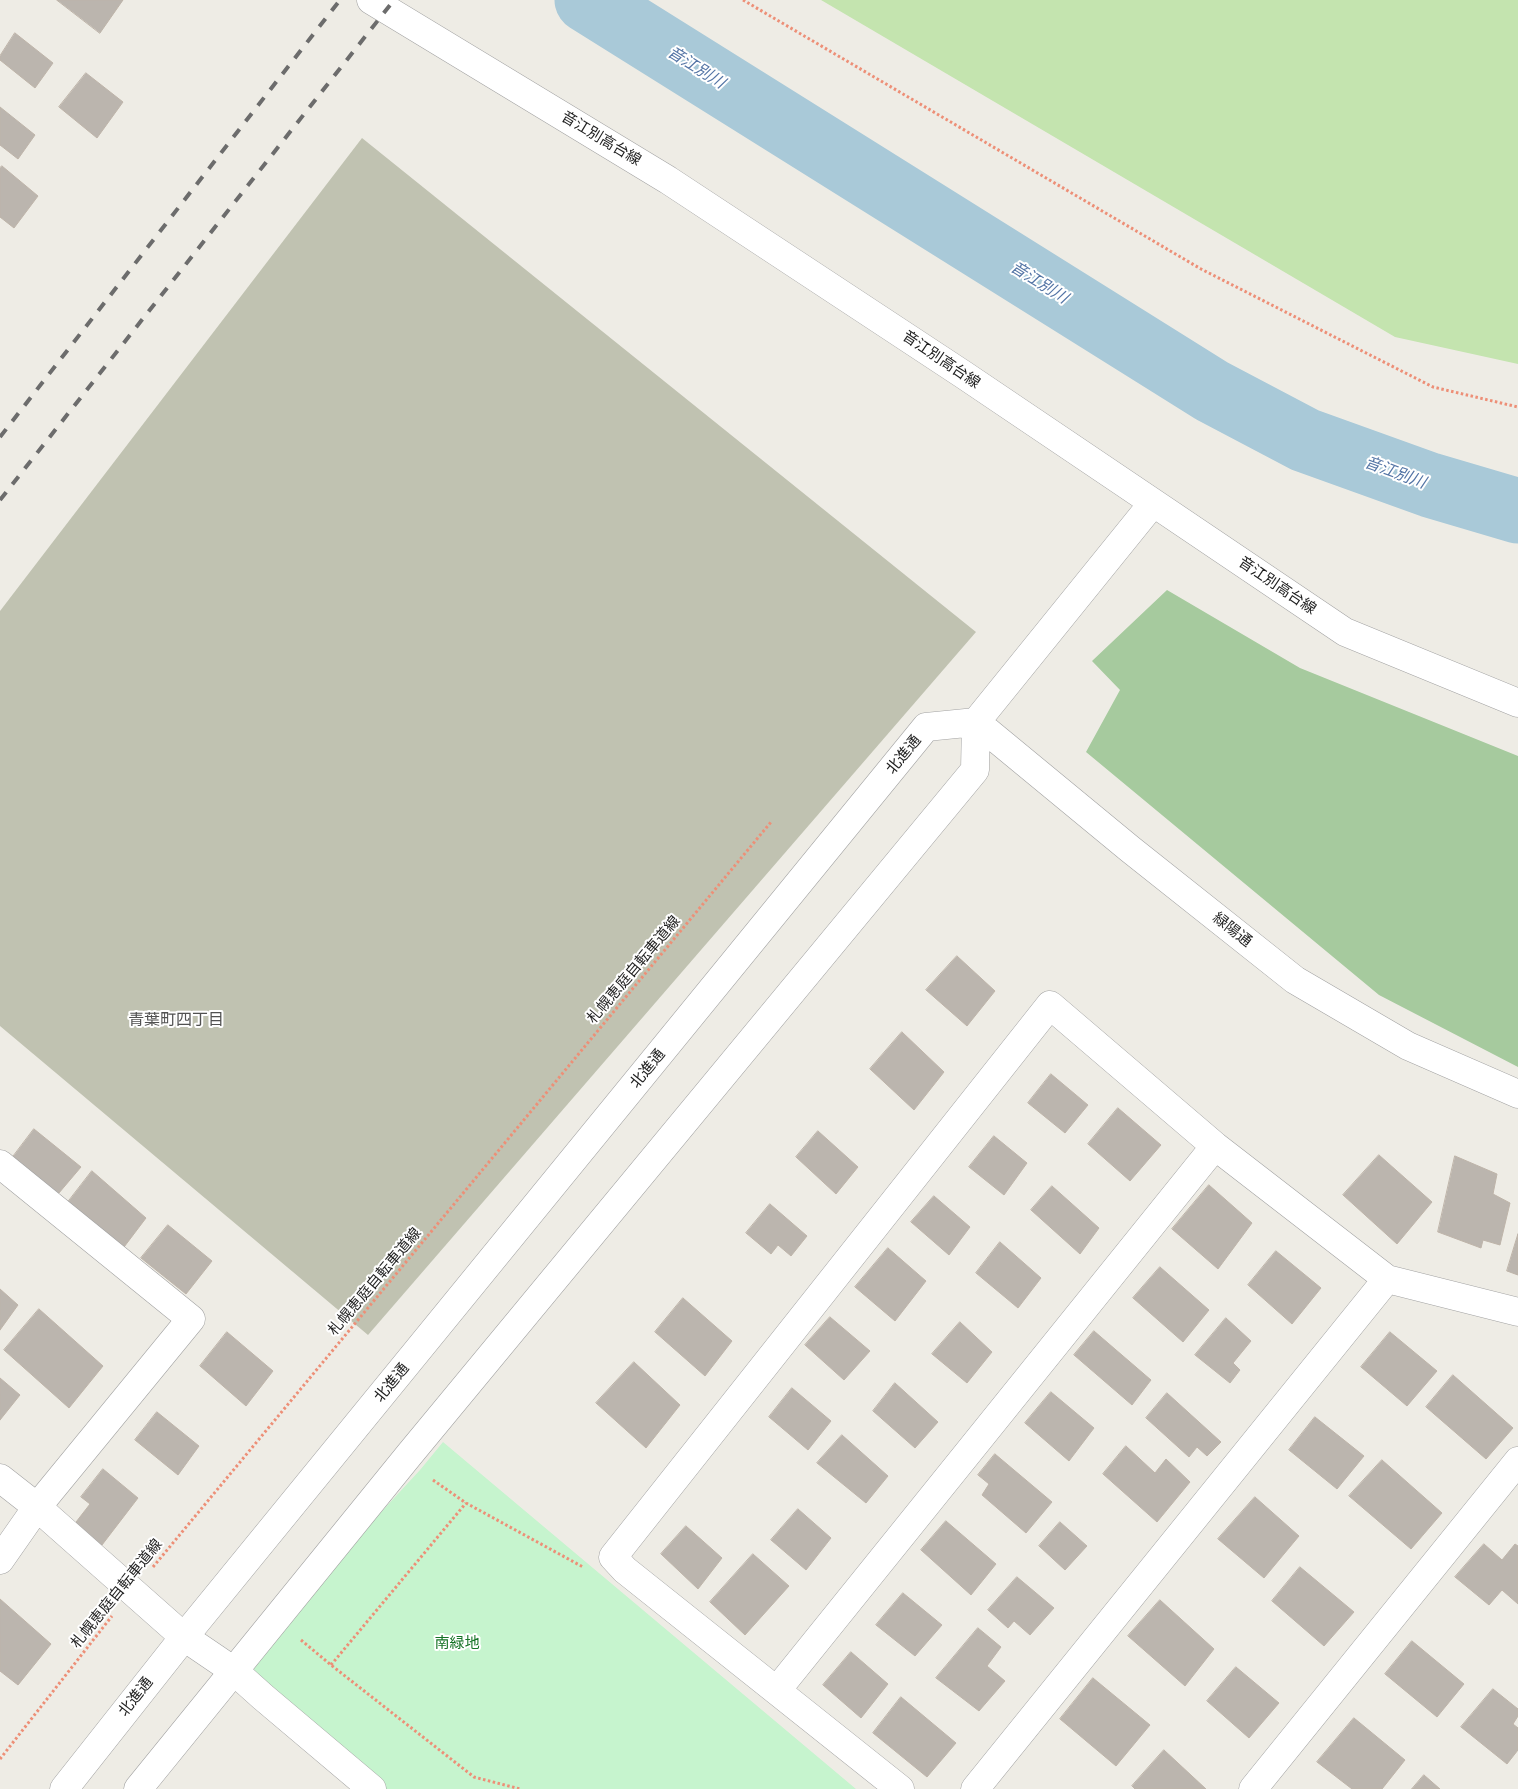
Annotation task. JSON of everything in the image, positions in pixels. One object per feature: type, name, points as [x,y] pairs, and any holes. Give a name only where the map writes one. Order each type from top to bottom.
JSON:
[{"type":"street","name":"音江別高台線","points":[[371,0],[668,180],[964,375],[1345,632],[1518,703]]},
{"type":"street","points":[[138,1789],[428,1432],[974,770],[976,722],[1153,503]]},
{"type":"street","name":"緑陽通","points":[[976,722],[1130,849],[1295,980],[1408,1046],[1518,1094]]},
{"type":"street","name":"北進通","points":[[64,1789],[184,1637],[926,728],[976,722]]},
{"type":"street","points":[[900,1789],[624,1570],[613,1557],[1050,1005],[1215,1146],[1387,1279],[1518,1312]]},
{"type":"street","points":[[777,1690],[1215,1146]]},
{"type":"street","points":[[0,1164],[191,1319],[37,1507],[0,1560]]},
{"type":"street","points":[[974,1789],[1387,1279]]},
{"type":"street","points":[[1252,1789],[1518,1461]]},
{"type":"street","points":[[0,1478],[37,1507],[184,1637],[234,1671],[372,1789]]},
{"type":"path","points":[[742,0],[1201,268],[1433,388],[1518,406]]},
{"type":"path","name":"札幌恵庭自転車道線","points":[[0,1759],[133,1590],[771,822]]},
{"type":"path","points":[[433,1480],[466,1503],[611,1583],[624,1570]]},
{"type":"path","points":[[331,1665],[466,1503]]},
{"type":"path","points":[[301,1640],[474,1777],[520,1789]]},
{"type":"shaded area","points":[[362,138],[976,632],[368,1335],[0,1026],[0,611]]},
{"type":"green space","points":[[821,0],[1518,0],[1518,364],[1395,337]]},
{"type":"green space","points":[[1167,590],[1300,668],[1518,756],[1518,1067],[1379,995],[1086,752],[1120,690],[1092,661]]},
{"type":"green space","name":"南緑地","points":[[443,1442],[856,1789],[372,1789],[234,1671],[420,1470]]},
{"type":"building","points":[[57,0],[123,0],[100,33]]},
{"type":"building","points":[[15,33],[53,63],[35,88],[0,60],[0,56]]},
{"type":"building","points":[[86,73],[123,102],[97,138],[59,107]]},
{"type":"building","points":[[0,107],[35,135],[18,159],[0,145]]},
{"type":"building","points":[[2,166],[38,196],[14,228],[0,217],[0,168]]},
{"type":"building","points":[[957,956],[995,991],[967,1026],[926,990]]},
{"type":"building","points":[[902,1032],[944,1072],[914,1110],[870,1069]]},
{"type":"building","points":[[1051,1074],[1088,1105],[1065,1133],[1028,1103]]},
{"type":"building","points":[[1118,1108],[1161,1145],[1130,1181],[1088,1144]]},
{"type":"building","points":[[34,1129],[81,1167],[53,1200],[9,1162]]},
{"type":"building","points":[[818,1131],[858,1167],[836,1194],[796,1157]]},
{"type":"building","points":[[994,1136],[1027,1163],[1004,1195],[969,1167]]},
{"type":"building","points":[[1379,1155],[1432,1202],[1397,1244],[1343,1195]]},
{"type":"building","points":[[1455,1156],[1497,1174],[1493,1194],[1510,1203],[1500,1245],[1483,1240],[1481,1248],[1438,1232]]},
{"type":"building","points":[[92,1171],[146,1218],[118,1255],[68,1202]]},
{"type":"building","points":[[1209,1185],[1252,1223],[1218,1269],[1172,1229]]},
{"type":"building","points":[[1052,1186],[1099,1228],[1080,1254],[1031,1210]]},
{"type":"building","points":[[934,1196],[970,1227],[949,1255],[911,1222]]},
{"type":"building","points":[[770,1204],[807,1236],[791,1256],[778,1245],[771,1254],[746,1233]]},
{"type":"building","points":[[168,1225],[212,1261],[186,1294],[141,1258]]},
{"type":"building","points":[[1518,1234],[1518,1275],[1507,1271]]},
{"type":"building","points":[[1000,1242],[1041,1278],[1018,1308],[976,1273]]},
{"type":"building","points":[[888,1248],[926,1281],[895,1321],[855,1287]]},
{"type":"building","points":[[1276,1251],[1321,1288],[1292,1324],[1248,1285]]},
{"type":"building","points":[[1160,1267],[1209,1310],[1183,1342],[1133,1298]]},
{"type":"building","points":[[0,1289],[18,1305],[0,1330]]},
{"type":"building","points":[[683,1298],[732,1341],[705,1376],[655,1332]]},
{"type":"building","points":[[39,1309],[103,1366],[69,1408],[4,1350]]},
{"type":"building","points":[[830,1317],[870,1351],[844,1380],[805,1345]]},
{"type":"building","points":[[1226,1318],[1251,1341],[1233,1363],[1240,1370],[1230,1383],[1195,1355]]},
{"type":"building","points":[[960,1322],[992,1352],[967,1383],[932,1354]]},
{"type":"building","points":[[1094,1331],[1151,1380],[1132,1405],[1074,1355]]},
{"type":"building","points":[[227,1332],[273,1371],[246,1406],[200,1366]]},
{"type":"building","points":[[1390,1332],[1437,1371],[1407,1406],[1361,1367]]},
{"type":"building","points":[[634,1362],[680,1405],[646,1448],[596,1403]]},
{"type":"building","points":[[1453,1375],[1513,1428],[1486,1459],[1426,1407]]},
{"type":"building","points":[[0,1378],[20,1395],[0,1420]]},
{"type":"building","points":[[895,1383],[938,1422],[915,1448],[873,1411]]},
{"type":"building","points":[[792,1388],[831,1421],[808,1450],[769,1417]]},
{"type":"building","points":[[1051,1392],[1094,1428],[1069,1461],[1025,1423]]},
{"type":"building","points":[[1167,1393],[1221,1442],[1207,1456],[1197,1447],[1189,1457],[1146,1418]]},
{"type":"building","points":[[157,1412],[199,1446],[178,1475],[135,1440]]},
{"type":"building","points":[[1315,1417],[1364,1456],[1337,1489],[1289,1450]]},
{"type":"building","points":[[842,1435],[888,1476],[866,1503],[817,1463]]},
{"type":"building","points":[[1126,1446],[1155,1473],[1166,1459],[1190,1482],[1157,1522],[1103,1474]]},
{"type":"building","points":[[995,1454],[1052,1502],[1026,1533],[982,1495],[989,1484],[978,1475]]},
{"type":"building","points":[[1382,1460],[1442,1513],[1411,1549],[1349,1496]]},
{"type":"building","points":[[103,1469],[138,1498],[92,1558],[66,1535],[90,1504],[81,1497]]},
{"type":"building","points":[[1255,1497],[1299,1536],[1264,1578],[1218,1539]]},
{"type":"building","points":[[798,1509],[831,1538],[806,1570],[771,1540]]},
{"type":"building","points":[[946,1521],[996,1564],[971,1595],[921,1550]]},
{"type":"building","points":[[1060,1522],[1087,1546],[1065,1570],[1039,1546]]},
{"type":"building","points":[[686,1526],[722,1558],[698,1589],[661,1554]]},
{"type":"building","points":[[1484,1544],[1502,1560],[1515,1544],[1518,1546],[1518,1604],[1502,1590],[1489,1605],[1455,1577]]},
{"type":"building","points":[[753,1554],[789,1586],[745,1635],[710,1602]]},
{"type":"building","points":[[1300,1567],[1354,1612],[1324,1646],[1272,1601]]},
{"type":"building","points":[[1017,1577],[1054,1608],[1030,1635],[1014,1621],[1008,1628],[988,1610]]},
{"type":"building","points":[[903,1593],[942,1625],[915,1656],[876,1625]]},
{"type":"building","points":[[0,1599],[51,1644],[18,1685],[0,1671]]},
{"type":"building","points":[[1160,1600],[1214,1649],[1185,1686],[1128,1636]]},
{"type":"building","points":[[978,1628],[1001,1647],[987,1666],[1005,1681],[979,1711],[936,1678]]},
{"type":"building","points":[[1412,1641],[1464,1684],[1437,1717],[1385,1674]]},
{"type":"building","points":[[851,1652],[888,1684],[861,1718],[823,1685]]},
{"type":"building","points":[[1236,1667],[1279,1703],[1249,1738],[1207,1701]]},
{"type":"building","points":[[1093,1678],[1150,1725],[1116,1766],[1060,1719]]},
{"type":"building","points":[[1493,1689],[1518,1709],[1518,1716],[1513,1724],[1518,1728],[1518,1750],[1507,1764],[1461,1727]]},
{"type":"building","points":[[901,1697],[956,1743],[927,1777],[873,1733]]},
{"type":"building","points":[[1354,1718],[1405,1760],[1382,1789],[1352,1789],[1317,1762]]},
{"type":"building","points":[[1164,1750],[1206,1789],[1135,1789],[1132,1786]]},
{"type":"building","points":[[1424,1775],[1440,1789],[1412,1789]]},
{"type":"waterway","name":"音江別川","points":[[587,0],[1212,391],[1305,440],[1430,485],[1518,511]]},
{"type":"railway","points":[[0,437],[340,0]]},
{"type":"railway","points":[[0,500],[394,0]]},
{"type":"district","name":"青葉町四丁目","points":[[176,1021]]}]
